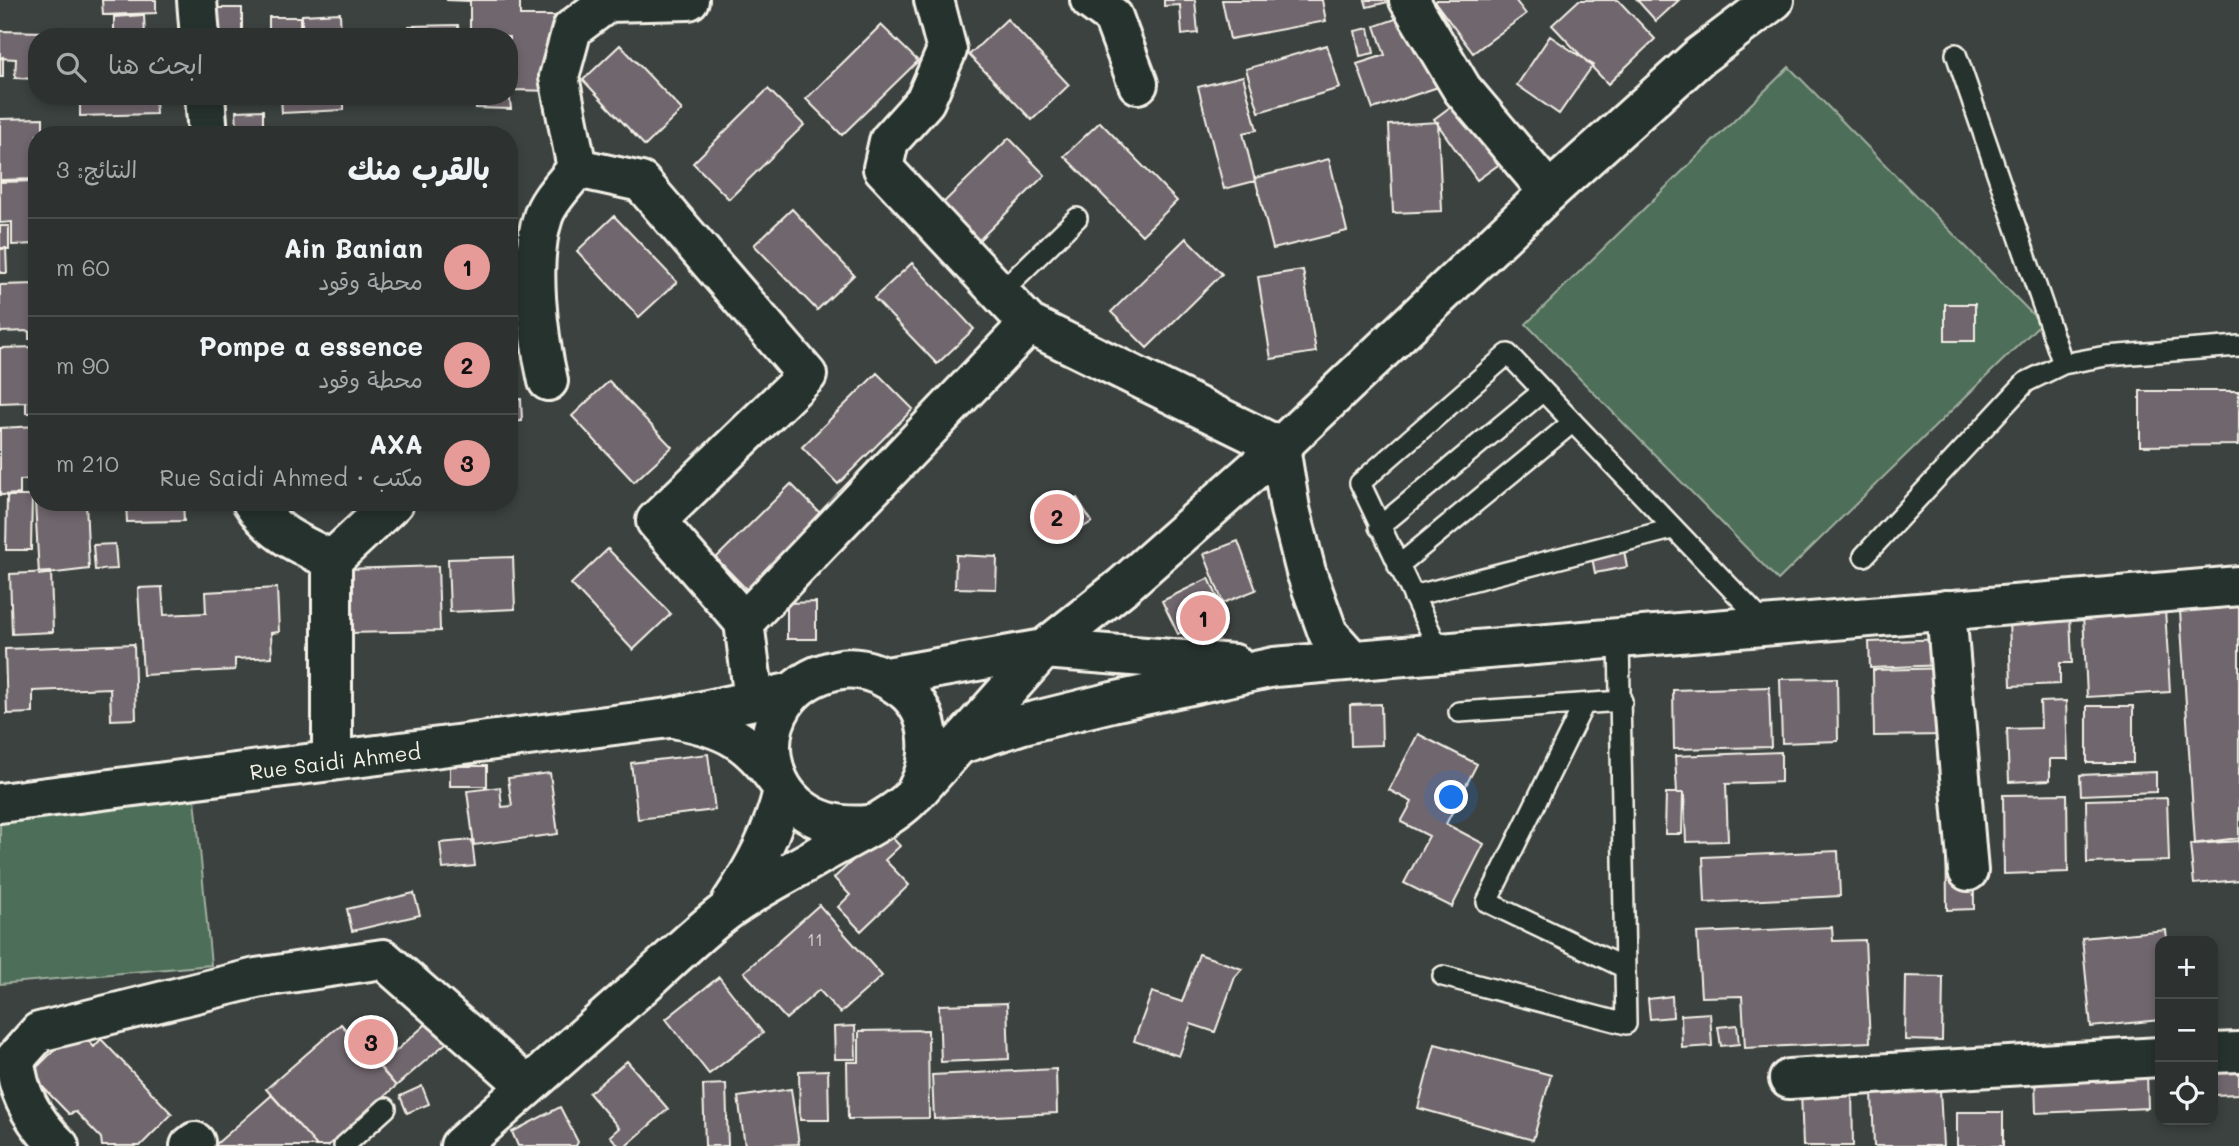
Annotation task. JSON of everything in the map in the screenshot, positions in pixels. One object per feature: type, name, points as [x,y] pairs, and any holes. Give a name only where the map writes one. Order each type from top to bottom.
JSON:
[{"type":"street","points":[[197,0],[200,28]]},
{"type":"street","points":[[548,381],[538,301],[537,258],[543,216],[577,168],[559,77],[572,29],[608,2],[689,0]]},
{"type":"street","points":[[934,0],[947,50],[925,101],[888,141],[883,168],[1029,324],[1280,446]]},
{"type":"street","points":[[1090,0],[1113,17],[1138,84]]},
{"type":"street","points":[[1409,0],[1462,89],[1549,192]]},
{"type":"street","points":[[460,1146],[726,911],[868,825],[895,814],[1044,649],[1123,586],[1280,446],[1549,192],[1700,56],[1774,0]]},
{"type":"street","points":[[206,105],[207,126]]},
{"type":"street","points":[[577,168],[641,182],[807,375],[656,521],[744,622],[754,700]]},
{"type":"street","points":[[744,622],[1029,324]]},
{"type":"street","points":[[1280,446],[1290,509],[1306,572],[1328,633],[1351,659]]},
{"type":"street","points":[[258,511],[264,521],[285,537],[332,560]]},
{"type":"street","points":[[332,761],[332,560],[384,511]]},
{"type":"street","points":[[958,746],[1074,711],[1274,667],[2239,586]]},
{"type":"street","points":[[1946,610],[1968,871]]},
{"type":"street","points":[[887,677],[1044,649],[1274,667]]},
{"type":"street","points":[[726,911],[752,871],[774,829],[780,785],[770,750],[775,719],[793,692],[813,677],[837,669],[863,669],[887,677],[908,694],[923,716],[930,743],[927,769],[915,794]]},
{"type":"street","points":[[669,718],[793,692]]},
{"type":"street","points":[[669,718],[714,725],[738,738],[760,757],[799,809],[820,822],[844,828],[868,825]]},
{"type":"street","name":"Rue Saidi Ahmed","points":[[0,803],[669,718]]},
{"type":"street","points":[[59,1146],[26,1104],[17,1083],[15,1059],[39,1032],[256,978],[383,959],[527,1086]]},
{"type":"street","points":[[2218,1054],[2239,1052]]},
{"type":"street","points":[[1789,1079],[2155,1057]]},
{"type":"lane","points":[[1956,54],[2063,365]]},
{"type":"lane","points":[[1000,293],[1077,218]]},
{"type":"lane","points":[[1864,555],[2026,382],[2063,365],[2106,356],[2239,346]]},
{"type":"lane","points":[[1440,652],[1360,483],[1508,354],[1767,626]]},
{"type":"lane","points":[[1379,527],[1543,391]]},
{"type":"lane","points":[[1398,566],[1573,422]]},
{"type":"lane","points":[[1413,596],[1672,528]]},
{"type":"lane","points":[[1443,976],[1626,1024],[1619,638]]},
{"type":"lane","points":[[1459,712],[1622,701]]},
{"type":"lane","points":[[1584,704],[1487,902],[1626,968]]},
{"type":"lane","points":[[344,1146],[386,1108]]},
{"type":"green space","points":[[1789,67],[2041,323],[1778,580],[1526,324]]},
{"type":"green space","points":[[195,798],[211,965],[0,984],[0,817]]},
{"type":"building","points":[[102,0],[156,0],[156,13],[103,15]]},
{"type":"building","points":[[446,0],[520,0],[520,16],[558,16],[557,91],[518,90],[518,28],[470,28],[470,1]]},
{"type":"building","points":[[1164,0],[1195,0],[1198,33],[1182,35],[1180,5],[1164,6]]},
{"type":"building","points":[[1222,0],[1322,0],[1326,21],[1230,39]]},
{"type":"building","points":[[1365,0],[1391,0],[1392,1],[1367,7]]},
{"type":"building","points":[[1515,0],[1526,14],[1473,53],[1435,2]]},
{"type":"building","points":[[1579,0],[1618,0],[1655,39],[1608,84],[1552,25]]},
{"type":"building","points":[[1637,0],[1679,0],[1656,21]]},
{"type":"building","points":[[215,8],[242,8],[242,28],[215,28]]},
{"type":"building","points":[[340,13],[341,28],[302,28],[302,15]]},
{"type":"building","points":[[1413,13],[1438,87],[1373,109],[1357,64],[1385,55],[1375,26]]},
{"type":"building","points":[[144,15],[145,28],[114,28],[114,17]]},
{"type":"building","points":[[269,17],[300,17],[300,28],[269,28]]},
{"type":"building","points":[[1007,19],[1069,85],[1032,120],[969,55]]},
{"type":"building","points":[[458,25],[458,28],[409,28]]},
{"type":"building","points":[[881,25],[918,61],[842,135],[806,99]]},
{"type":"building","points":[[1369,28],[1374,53],[1360,56],[1355,31]]},
{"type":"building","points":[[0,31],[28,32],[28,79],[15,78],[16,59],[0,58]]},
{"type":"building","points":[[1550,36],[1593,65],[1559,114],[1517,85]]},
{"type":"building","points":[[620,45],[682,110],[645,146],[583,80]]},
{"type":"building","points":[[1327,45],[1340,88],[1259,112],[1246,69]]},
{"type":"building","points":[[3,57],[3,77],[0,77],[0,58]]},
{"type":"building","points":[[1243,76],[1257,130],[1243,133],[1255,181],[1224,189],[1198,87]]},
{"type":"building","points":[[768,89],[804,125],[729,199],[693,163]]},
{"type":"building","points":[[1465,96],[1508,158],[1477,180],[1434,119]]},
{"type":"building","points":[[80,105],[156,105],[156,114],[80,116]]},
{"type":"building","points":[[282,105],[344,105],[344,110],[282,113]]},
{"type":"building","points":[[476,105],[511,105],[511,109],[476,108]]},
{"type":"building","points":[[263,110],[263,126],[237,126],[236,111]]},
{"type":"building","points":[[43,118],[43,126],[28,126],[28,179],[0,180],[0,119]]},
{"type":"building","points":[[1100,122],[1177,201],[1142,235],[1064,156]]},
{"type":"building","points":[[1438,122],[1442,211],[1393,213],[1389,125]]},
{"type":"building","points":[[1009,138],[1045,175],[970,249],[934,212]]},
{"type":"building","points":[[1329,159],[1347,231],[1273,249],[1255,178]]},
{"type":"building","points":[[28,181],[28,244],[12,245],[12,222],[0,223],[0,182]]},
{"type":"building","points":[[792,209],[854,275],[817,310],[754,245]]},
{"type":"building","points":[[614,216],[677,282],[639,317],[577,251]]},
{"type":"building","points":[[0,226],[9,226],[9,249],[0,249]]},
{"type":"building","points":[[1186,238],[1222,274],[1147,348],[1111,312]]},
{"type":"building","points":[[0,248],[6,248],[7,273],[0,273]]},
{"type":"building","points":[[912,263],[974,329],[937,364],[874,298]]},
{"type":"building","points":[[1303,270],[1316,352],[1271,359],[1258,277]]},
{"type":"building","points":[[28,284],[28,331],[0,332],[0,285]]},
{"type":"building","points":[[1945,304],[1975,304],[1975,341],[1945,341]]},
{"type":"building","points":[[28,347],[28,413],[26,402],[0,403],[0,348]]},
{"type":"building","points":[[877,373],[913,409],[838,484],[802,447]]},
{"type":"building","points":[[609,381],[672,447],[634,482],[572,416]]},
{"type":"building","points":[[2140,391],[2239,391],[2239,445],[2140,446]]},
{"type":"building","points":[[518,399],[521,399],[522,421],[518,421]]},
{"type":"building","points":[[28,426],[28,480],[20,480],[20,494],[0,495],[0,428]]},
{"type":"building","points":[[791,484],[827,520],[752,595],[716,558]]},
{"type":"building","points":[[7,496],[28,496],[28,511],[32,511],[31,550],[6,550]]},
{"type":"building","points":[[1077,498],[1092,522],[1061,540],[1046,516]]},
{"type":"building","points":[[35,511],[86,511],[89,569],[39,575]]},
{"type":"building","points":[[126,511],[183,511],[184,521],[127,522]]},
{"type":"building","points":[[1238,541],[1256,590],[1223,603],[1204,554]]},
{"type":"building","points":[[115,544],[117,569],[95,570],[93,545]]},
{"type":"building","points":[[1623,545],[1627,567],[1595,573],[1591,552]]},
{"type":"building","points":[[608,549],[671,614],[633,650],[571,584]]},
{"type":"building","points":[[956,555],[997,557],[996,589],[955,588]]},
{"type":"building","points":[[513,557],[515,609],[450,612],[448,559]]},
{"type":"building","points":[[438,566],[440,631],[349,633],[347,569]]},
{"type":"building","points":[[51,572],[53,632],[12,634],[10,574]]},
{"type":"building","points":[[1209,578],[1224,612],[1178,634],[1162,601]]},
{"type":"building","points":[[162,587],[164,615],[206,613],[205,592],[277,588],[279,632],[271,633],[272,657],[235,659],[235,670],[143,675],[138,588]]},
{"type":"building","points":[[816,602],[816,639],[787,639],[787,603]]},
{"type":"building","points":[[2239,607],[2239,841],[2195,844],[2180,611]]},
{"type":"building","points":[[2165,609],[2170,692],[2087,697],[2083,614]]},
{"type":"building","points":[[2070,615],[2072,663],[2060,663],[2060,684],[2011,686],[2009,617]]},
{"type":"building","points":[[1943,639],[1944,665],[1870,668],[1869,642]]},
{"type":"building","points":[[134,644],[136,719],[111,720],[110,688],[33,691],[33,713],[7,714],[5,649]]},
{"type":"building","points":[[1952,668],[1944,735],[1874,736],[1873,670]]},
{"type":"building","points":[[1837,678],[1838,741],[1782,743],[1780,679]]},
{"type":"building","points":[[1769,687],[1771,747],[1674,749],[1673,690]]},
{"type":"building","points":[[2066,701],[2068,759],[2050,759],[2050,780],[2009,782],[2007,729],[2041,728],[2040,702]]},
{"type":"building","points":[[1381,704],[1382,745],[1351,746],[1350,705]]},
{"type":"building","points":[[2087,706],[2133,706],[2133,763],[2087,763]]},
{"type":"building","points":[[1418,734],[1477,764],[1446,824],[1484,844],[1452,907],[1404,883],[1429,836],[1401,822],[1412,802],[1389,790]]},
{"type":"building","points":[[1781,752],[1781,782],[1726,784],[1728,841],[1686,842],[1684,793],[1677,793],[1675,756]]},
{"type":"building","points":[[708,754],[715,810],[638,819],[631,763]]},
{"type":"building","points":[[450,766],[487,766],[487,786],[450,786]]},
{"type":"building","points":[[2156,772],[2156,792],[2081,795],[2080,775]]},
{"type":"building","points":[[550,773],[558,834],[474,845],[467,791],[500,787],[502,807],[512,806],[508,778]]},
{"type":"building","points":[[1666,793],[1683,793],[1682,834],[1665,834]]},
{"type":"building","points":[[2067,794],[2068,872],[2004,874],[2003,795]]},
{"type":"building","points":[[2167,798],[2169,861],[2087,863],[2086,800]]},
{"type":"building","points":[[1973,811],[1974,909],[1947,910],[1946,812]]},
{"type":"building","points":[[885,830],[900,846],[885,860],[909,885],[861,931],[838,907],[850,895],[834,878]]},
{"type":"building","points":[[2239,838],[2239,880],[2194,884],[2190,844]]},
{"type":"building","points":[[472,840],[475,866],[443,869],[440,843]]},
{"type":"building","points":[[1838,851],[1840,896],[1705,903],[1703,857]]},
{"type":"building","points":[[414,893],[420,915],[352,931],[347,909]]},
{"type":"building","points":[[819,905],[882,976],[840,1013],[819,990],[786,1019],[744,972]]},
{"type":"building","points":[[1832,927],[1833,941],[1865,940],[1870,1042],[1745,1048],[1742,996],[1701,997],[1697,933]]},
{"type":"building","points":[[2166,930],[2167,936],[2155,936],[2155,1021],[2091,1027],[2082,938]]},
{"type":"building","points":[[1199,954],[1242,969],[1235,977],[1215,1032],[1191,1024],[1179,1056],[1134,1041],[1152,992],[1182,1002]]},
{"type":"building","points":[[1906,976],[1943,977],[1942,1041],[1905,1040]]},
{"type":"building","points":[[719,977],[763,1033],[709,1074],[666,1019]]},
{"type":"building","points":[[1672,996],[1673,1017],[1650,1019],[1648,999]]},
{"type":"building","points":[[1007,1003],[1009,1059],[941,1062],[939,1005]]},
{"type":"building","points":[[1710,1013],[1712,1046],[1682,1048],[1681,1015]]},
{"type":"building","points":[[434,1017],[452,1038],[396,1086],[379,1066]]},
{"type":"building","points":[[341,1024],[396,1086],[328,1146],[317,1146],[266,1089]]},
{"type":"building","points":[[1737,1025],[1739,1044],[1721,1046],[1718,1027]]},
{"type":"building","points":[[855,1026],[856,1059],[835,1059],[834,1027]]},
{"type":"building","points":[[77,1028],[94,1047],[101,1039],[172,1114],[140,1146],[102,1146],[101,1138],[76,1112],[69,1114],[30,1074]]},
{"type":"building","points":[[928,1030],[929,1118],[848,1119],[847,1062],[859,1062],[859,1031]]},
{"type":"building","points":[[1435,1044],[1551,1075],[1533,1140],[1418,1108]]},
{"type":"building","points":[[627,1061],[668,1109],[626,1146],[619,1146],[610,1136],[619,1128],[589,1093]]},
{"type":"building","points":[[2239,1066],[2239,1094],[2218,1095],[2218,1067]]},
{"type":"building","points":[[1056,1069],[1057,1113],[934,1119],[932,1075]]},
{"type":"building","points":[[828,1070],[829,1120],[800,1120],[799,1071]]},
{"type":"building","points":[[2147,1073],[2148,1108],[2036,1113],[2035,1078]]},
{"type":"building","points":[[726,1084],[728,1146],[705,1146],[703,1085]]},
{"type":"building","points":[[422,1086],[429,1104],[407,1113],[400,1096]]},
{"type":"building","points":[[791,1089],[799,1144],[745,1146],[738,1097]]},
{"type":"building","points":[[1940,1089],[1943,1146],[1874,1146],[1872,1092]]},
{"type":"building","points":[[1852,1090],[1853,1146],[1803,1146],[1801,1091]]},
{"type":"building","points":[[272,1095],[317,1146],[214,1146]]},
{"type":"building","points":[[560,1107],[578,1142],[576,1146],[518,1146],[512,1132]]},
{"type":"building","points":[[1957,1112],[2003,1112],[2003,1146],[1957,1146]]},
{"type":"place","name":"Pompe a essence","points":[[1057,517]]},
{"type":"place","name":"Ain Banian","points":[[1203,618]]},
{"type":"place","name":"AXA","points":[[371,1042]]}]
